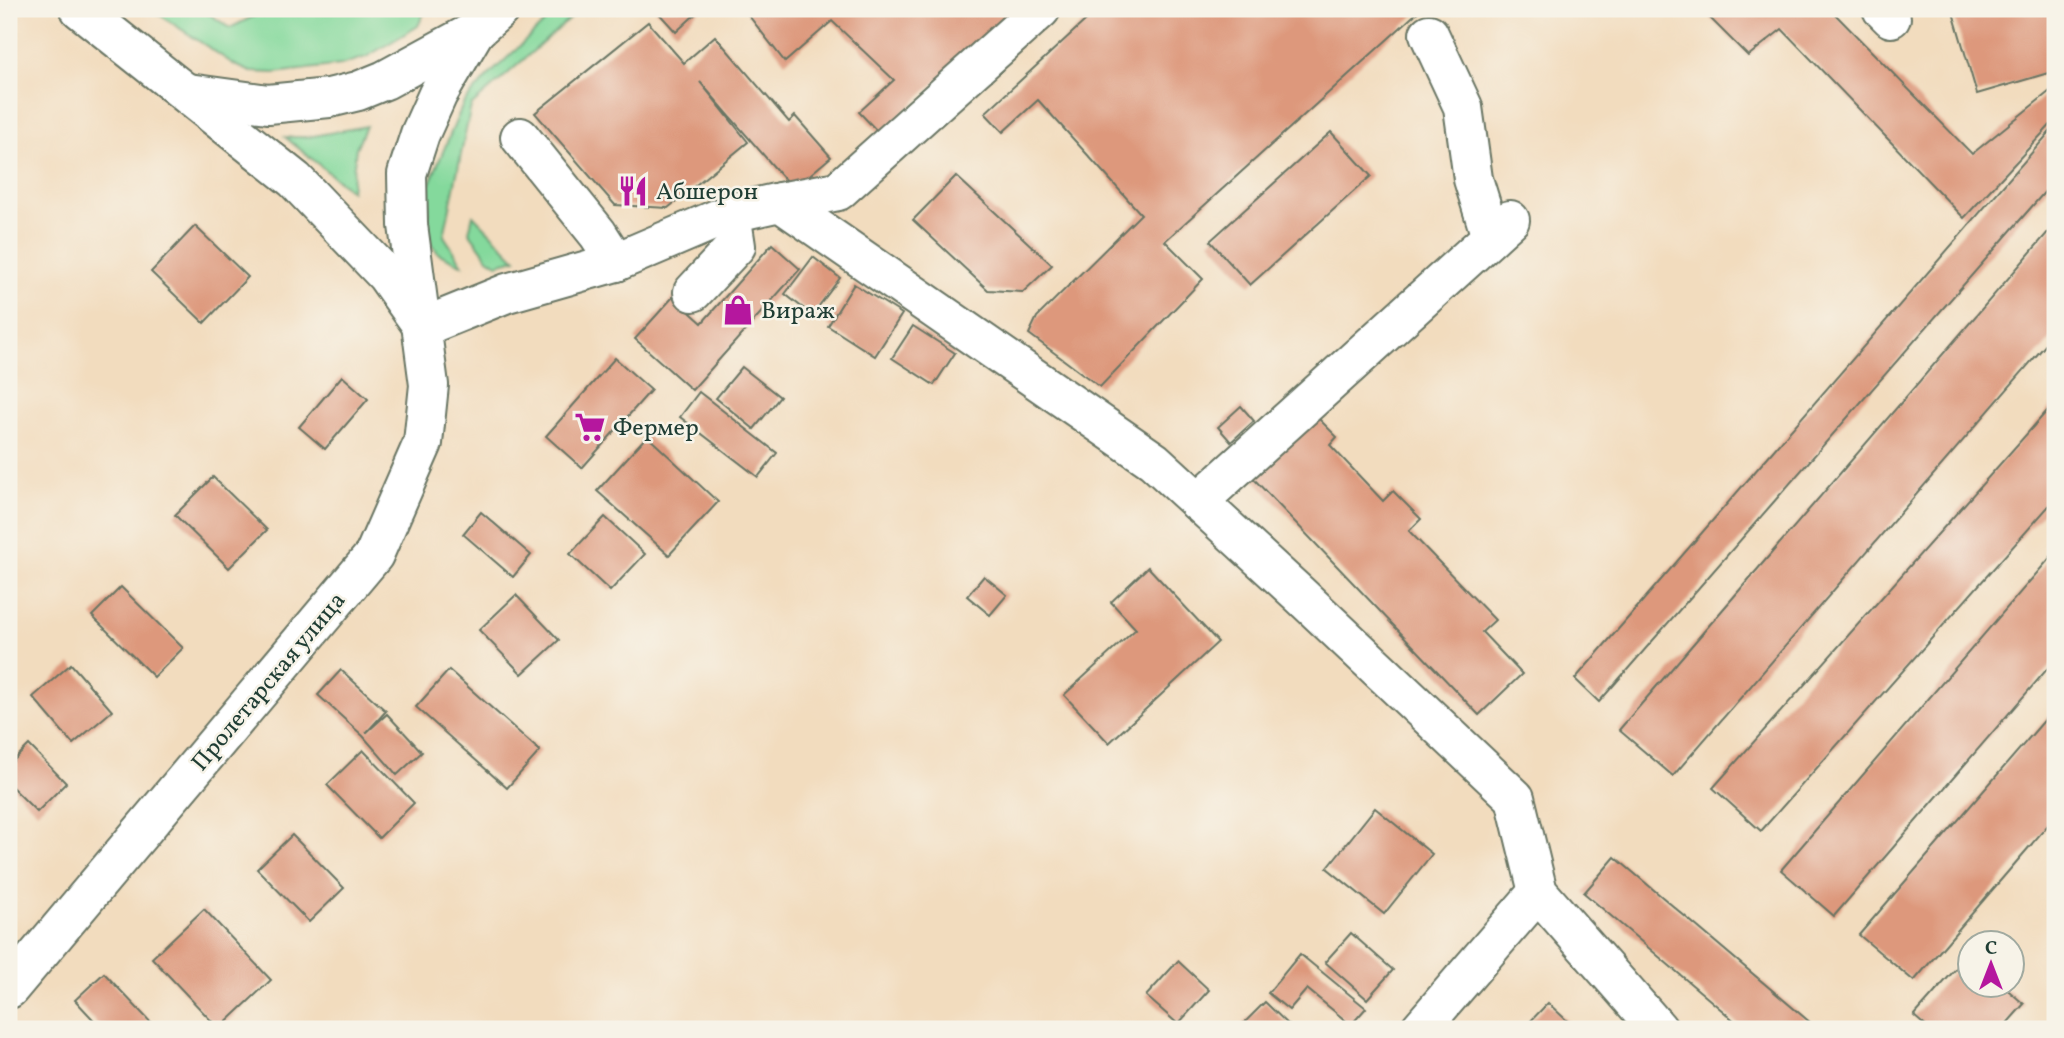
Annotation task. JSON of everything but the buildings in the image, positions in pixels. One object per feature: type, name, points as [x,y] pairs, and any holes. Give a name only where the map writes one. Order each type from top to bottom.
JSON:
[{"type":"main road","name":"Пролетарская улица","points":[[80,9],[295,180],[386,275],[423,327]]},
{"type":"main road","points":[[423,327],[507,293],[615,262],[730,213],[838,191],[1041,9]]},
{"type":"main road","name":"Пролетарская улица","points":[[9,989],[374,555],[423,443],[429,385],[408,225],[407,174],[420,134],[438,94],[487,20]]},
{"type":"main road","points":[[188,93],[268,104],[329,98],[358,91],[385,80],[487,20]]},
{"type":"main road","points":[[1198,502],[1501,228],[1473,179],[1463,107],[1429,34]]},
{"type":"main road","points":[[520,137],[598,234],[615,262]]},
{"type":"main road","points":[[780,202],[1154,461],[1516,798],[1538,892],[1658,1029]]},
{"type":"main road","points":[[693,292],[736,246],[730,213]]},
{"type":"main road","points":[[1420,1029],[1538,892]]},
{"type":"green space","points":[[151,9],[202,9],[230,28],[268,9],[426,9],[418,26],[366,57],[341,65],[275,73],[251,72],[235,65]]},
{"type":"green space","points":[[559,9],[581,9],[471,106],[444,236],[463,265],[439,254],[431,244],[428,226],[429,185],[463,104],[487,77]]},
{"type":"green space","points":[[366,126],[356,148],[351,191],[285,137],[308,137]]},
{"type":"green space","points":[[473,215],[516,259],[497,264],[488,258],[469,232]]},
{"type":"place","name":"Абшерон","points":[[633,191]]},
{"type":"place","name":"Вираж","points":[[738,310]]},
{"type":"place","name":"Фермер","points":[[590,427]]}]
